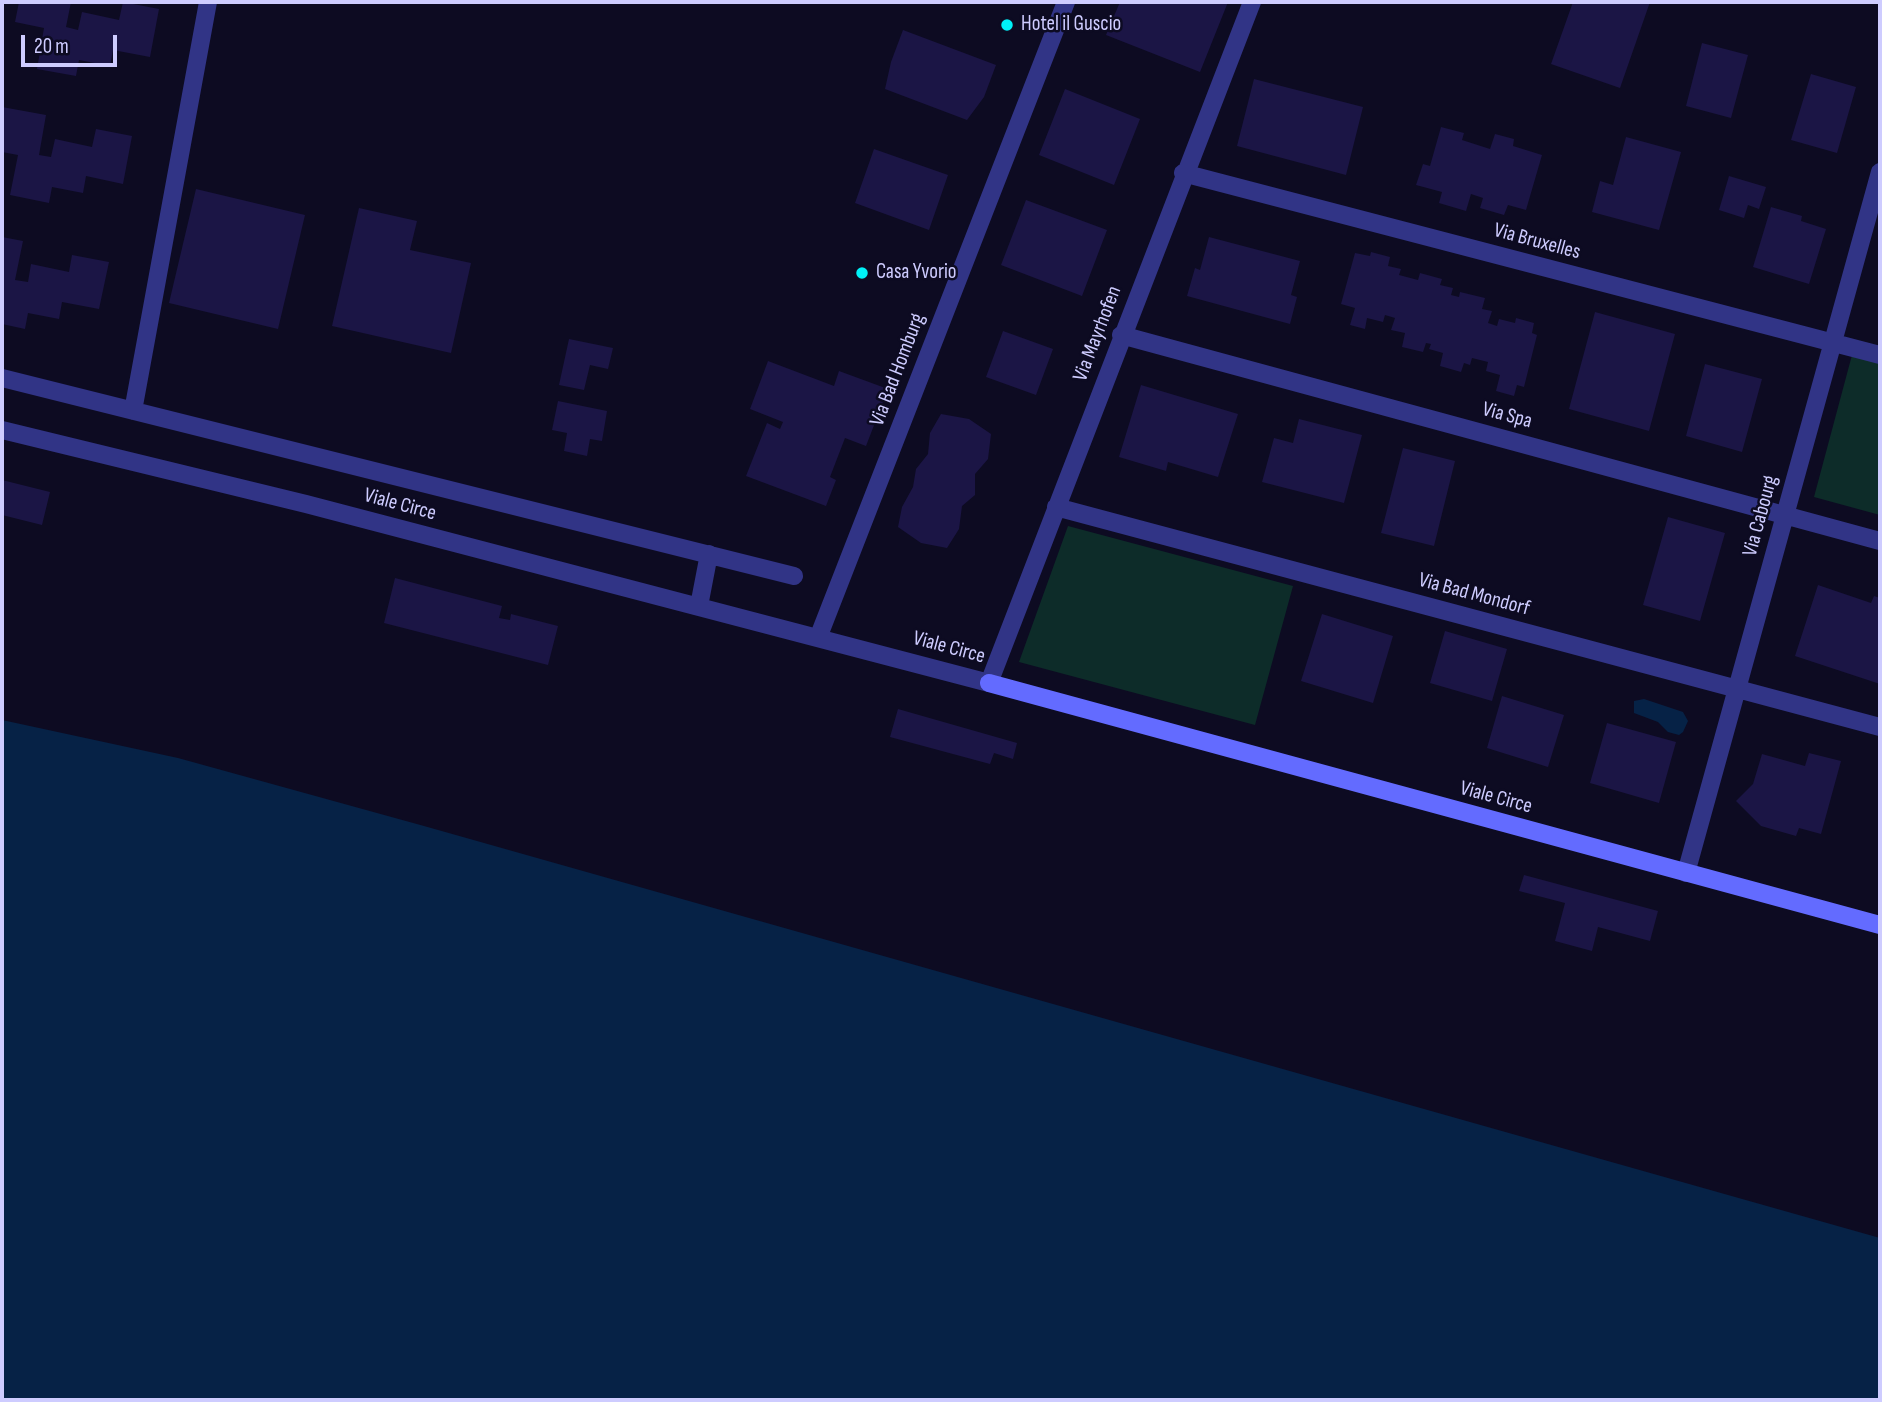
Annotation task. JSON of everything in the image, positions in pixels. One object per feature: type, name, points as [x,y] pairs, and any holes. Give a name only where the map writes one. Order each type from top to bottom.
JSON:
[{"type":"street","points":[[133,411],[208,2]]},
{"type":"street","name":"Via Bad Homburg","points":[[818,638],[1066,2]]},
{"type":"street","name":"Via Mayrhofen","points":[[989,683],[1183,173],[1252,2]]},
{"type":"street","name":"Via Cabourg","points":[[1686,873],[1880,172]]},
{"type":"street","name":"Via Bruxelles","points":[[1183,173],[1880,355]]},
{"type":"street","name":"Via Spa","points":[[1121,335],[1880,541]]},
{"type":"street","points":[[2,379],[794,576]]},
{"type":"street","name":"Viale Circe","points":[[2,430],[198,477],[699,606],[1880,925]]},
{"type":"street","name":"Via Bad Mondorf","points":[[1056,507],[1880,727]]},
{"type":"street","points":[[699,606],[709,554]]},
{"type":"green space","points":[[1852,355],[1880,363],[1880,515],[1814,497]]},
{"type":"green space","points":[[1068,526],[1293,586],[1255,725],[1019,662]]},
{"type":"water","points":[[1644,699],[1683,712],[1688,721],[1683,732],[1679,735],[1668,732],[1658,722],[1634,713],[1634,701]]},
{"type":"water","points":[[2,720],[178,758],[1880,1238],[1880,1400],[2,1400]]},
{"type":"building","points":[[19,2],[71,2],[66,27],[78,30],[82,12],[119,20],[123,2],[159,9],[150,57],[113,50],[110,66],[79,60],[76,76],[37,69],[44,28],[15,22]]},
{"type":"building","points":[[1120,2],[1228,2],[1200,72],[1106,35]]},
{"type":"building","points":[[1573,2],[1650,2],[1620,88],[1551,64]]},
{"type":"building","points":[[903,30],[996,65],[984,97],[967,120],[885,89],[891,62]]},
{"type":"building","points":[[1702,43],[1748,55],[1731,118],[1686,106]]},
{"type":"building","points":[[1811,74],[1856,87],[1837,153],[1791,140]]},
{"type":"building","points":[[1254,79],[1363,107],[1346,175],[1237,146]]},
{"type":"building","points":[[1065,89],[1140,119],[1114,185],[1039,155]]},
{"type":"building","points":[[2,107],[46,115],[39,155],[51,157],[55,139],[92,147],[96,129],[132,136],[123,184],[86,176],[83,193],[52,187],[49,203],[10,195],[18,155],[2,152]]},
{"type":"building","points":[[1441,127],[1464,133],[1462,140],[1490,149],[1495,134],[1514,139],[1513,146],[1542,155],[1526,210],[1508,205],[1504,215],[1480,208],[1483,198],[1471,194],[1466,211],[1439,203],[1442,192],[1416,185],[1423,164],[1430,166]]},
{"type":"building","points":[[1626,137],[1681,152],[1659,230],[1592,212],[1600,181],[1613,185]]},
{"type":"building","points":[[874,149],[948,175],[929,230],[855,203]]},
{"type":"building","points":[[1729,176],[1766,187],[1759,209],[1748,205],[1744,218],[1719,210]]},
{"type":"building","points":[[196,189],[305,215],[278,329],[169,303]]},
{"type":"building","points":[[1026,200],[1107,230],[1082,296],[1001,265]]},
{"type":"building","points":[[1771,207],[1802,216],[1801,221],[1826,229],[1809,284],[1753,267]]},
{"type":"building","points":[[359,208],[417,221],[410,250],[471,263],[451,353],[332,326]]},
{"type":"building","points":[[2,237],[23,241],[15,280],[28,282],[31,264],[69,272],[72,255],[109,262],[99,309],[62,302],[59,319],[28,313],[25,329],[2,324]]},
{"type":"building","points":[[1209,237],[1300,261],[1291,295],[1297,297],[1290,324],[1187,296],[1195,268],[1200,270]]},
{"type":"building","points":[[1371,252],[1390,257],[1388,266],[1401,269],[1399,275],[1418,280],[1420,273],[1442,279],[1440,285],[1453,288],[1451,295],[1459,297],[1460,292],[1485,298],[1482,309],[1492,311],[1488,323],[1497,326],[1499,319],[1515,323],[1516,318],[1534,323],[1532,333],[1537,335],[1524,387],[1517,385],[1514,396],[1496,391],[1500,375],[1486,371],[1488,362],[1472,358],[1470,365],[1464,363],[1461,372],[1440,366],[1443,353],[1429,349],[1431,344],[1426,343],[1423,352],[1402,347],[1405,333],[1391,330],[1395,318],[1385,315],[1383,322],[1367,318],[1365,329],[1350,325],[1355,308],[1341,304],[1355,253],[1370,256]]},
{"type":"building","points":[[1595,312],[1675,334],[1649,431],[1569,409]]},
{"type":"building","points":[[1003,331],[1053,349],[1036,395],[986,377]]},
{"type":"building","points":[[569,339],[613,348],[608,369],[590,365],[584,390],[559,385]]},
{"type":"building","points":[[768,361],[834,386],[839,371],[888,389],[866,446],[845,438],[830,477],[836,480],[826,506],[746,476],[767,423],[780,429],[783,422],[750,409]]},
{"type":"building","points":[[1705,364],[1762,379],[1742,452],[1686,436]]},
{"type":"building","points":[[1141,385],[1238,414],[1218,477],[1168,462],[1166,471],[1119,457]]},
{"type":"building","points":[[558,401],[607,411],[602,441],[590,439],[587,456],[564,451],[567,433],[552,430]]},
{"type":"building","points":[[941,414],[969,419],[991,434],[988,459],[975,474],[975,495],[962,506],[959,529],[947,548],[921,543],[898,527],[902,507],[913,487],[916,469],[928,454],[930,433]]},
{"type":"building","points":[[1299,419],[1362,435],[1344,503],[1262,482],[1274,438],[1293,443]]},
{"type":"building","points":[[1403,448],[1455,461],[1434,546],[1381,533]]},
{"type":"building","points":[[2,480],[50,492],[42,525],[2,515]]},
{"type":"building","points":[[1668,517],[1725,533],[1700,621],[1643,605]]},
{"type":"building","points":[[395,578],[502,606],[499,618],[510,620],[511,614],[558,626],[548,665],[384,623]]},
{"type":"building","points":[[1818,585],[1871,603],[1874,596],[1880,598],[1880,684],[1795,656]]},
{"type":"building","points":[[1322,614],[1393,636],[1373,703],[1301,681]]},
{"type":"building","points":[[1445,631],[1507,649],[1492,701],[1430,683]]},
{"type":"building","points":[[1502,696],[1564,715],[1548,767],[1487,748]]},
{"type":"building","points":[[898,709],[1017,743],[1013,759],[994,753],[990,764],[890,737]]},
{"type":"building","points":[[1607,723],[1676,742],[1659,803],[1590,783]]},
{"type":"building","points":[[1809,753],[1841,761],[1821,834],[1799,828],[1796,836],[1761,826],[1736,801],[1753,784],[1762,754],[1805,766]]},
{"type":"building","points":[[1524,875],[1658,911],[1650,941],[1598,927],[1592,951],[1555,941],[1565,903],[1519,891]]},
{"type":"place","name":"Hotel il Guscio","points":[[1007,25]]},
{"type":"place","name":"Casa Yvorio","points":[[862,273]]}]
